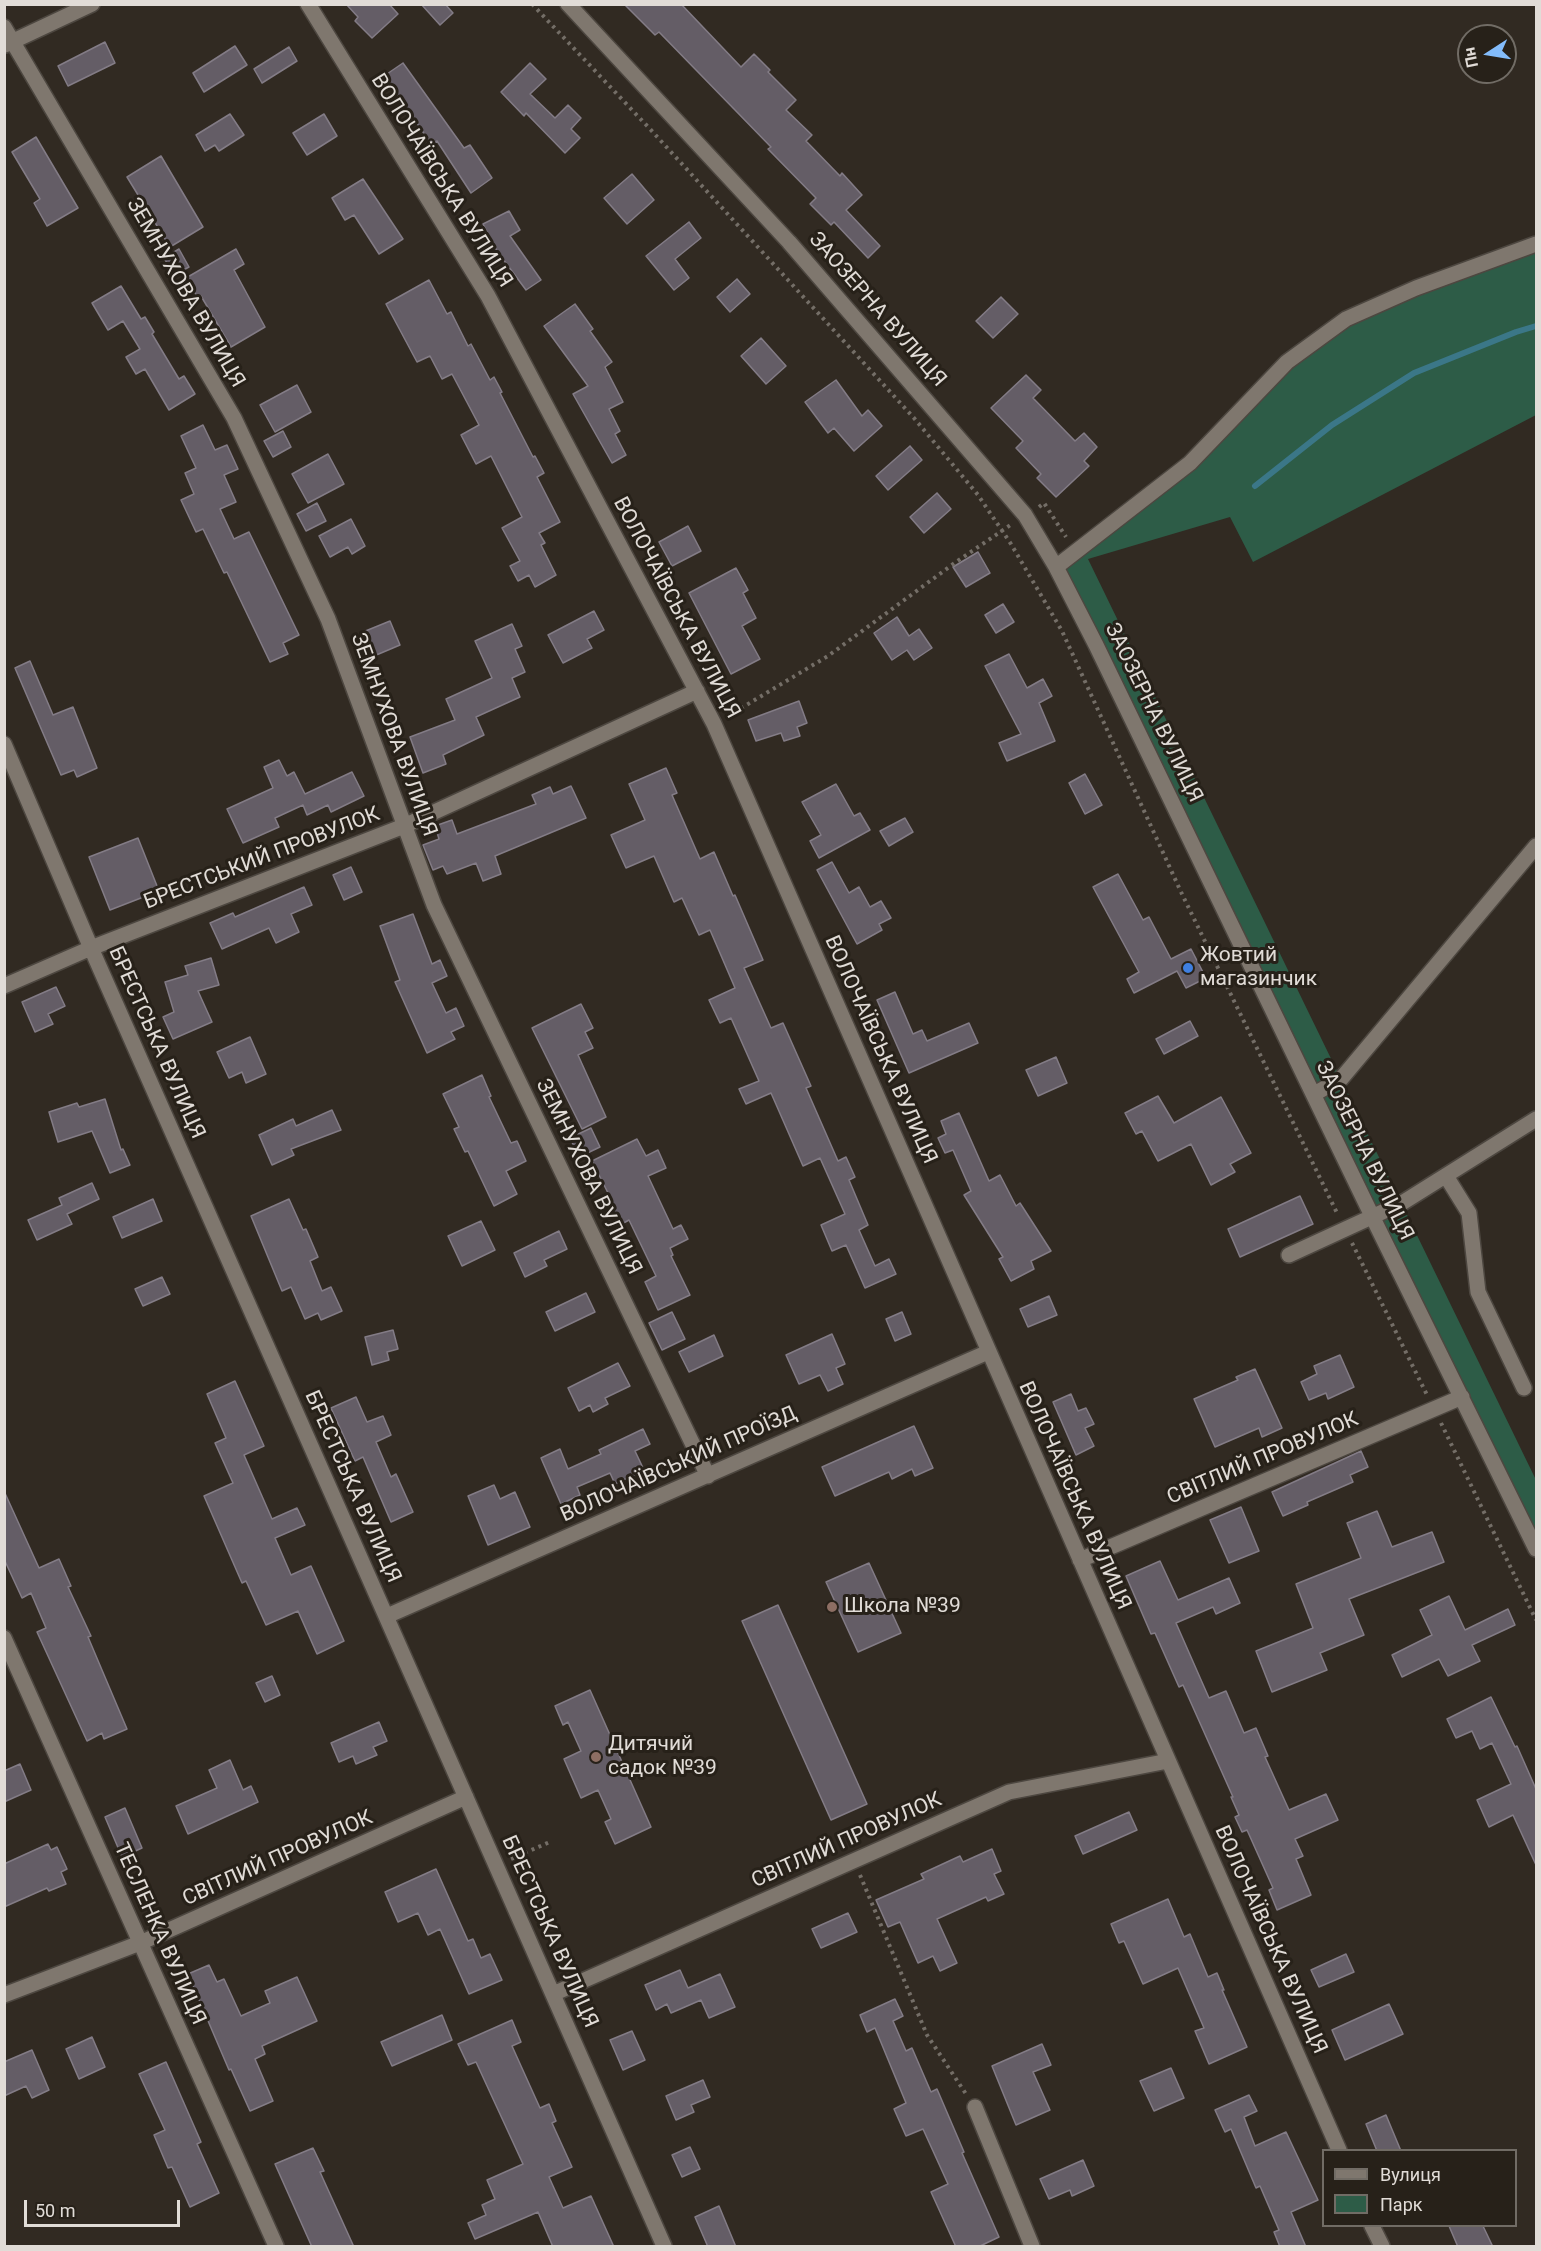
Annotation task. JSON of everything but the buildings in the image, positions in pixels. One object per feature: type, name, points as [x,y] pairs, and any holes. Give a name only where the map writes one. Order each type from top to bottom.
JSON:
[{"type":"street","points":[[9,43],[92,4]]},
{"type":"street","name":"ВОЛОЧАЇВСЬКА ВУЛИЦЯ","points":[[308,4],[488,296],[714,724],[1339,2149]]},
{"type":"street","name":"ЗАОЗЕРНА ВУЛИЦЯ","points":[[568,4],[789,242],[1025,515],[1056,567],[1101,655],[1536,1549]]},
{"type":"street","name":"ЗЕМНУХОВА ВУЛИЦЯ","points":[[4,27],[9,43],[234,418],[328,619],[434,905],[708,1476]]},
{"type":"street","points":[[1056,567],[1077,553],[1190,463],[1287,362],[1346,319],[1416,288],[1536,244]]},
{"type":"street","name":"БРЕСТСЬКИЙ ПРОВУЛОК","points":[[4,986],[91,948],[404,826],[697,691]]},
{"type":"street","name":"БРЕСТСЬКА ВУЛИЦЯ","points":[[4,744],[91,948],[664,2247]]},
{"type":"street","points":[[1314,1094],[1341,1079],[1536,846]]},
{"type":"street","points":[[1289,1255],[1402,1203],[1536,1119]]},
{"type":"street","points":[[1446,1176],[1469,1213],[1478,1292],[1524,1388]]},
{"type":"street","name":"ВОЛОЧАЇВСЬКИЙ ПРОЇЗД","points":[[387,1616],[988,1352]]},
{"type":"street","name":"СВІТЛИЙ ПРОВУЛОК","points":[[1080,1560],[1462,1397]]},
{"type":"street","name":"ТЕСЛЕНКА ВУЛИЦЯ","points":[[4,1638],[276,2247]]},
{"type":"street","name":"СВІТЛИЙ ПРОВУЛОК","points":[[553,1994],[1009,1792],[1168,1761]]},
{"type":"street","name":"СВІТЛИЙ ПРОВУЛОК","points":[[4,1995],[140,1943],[466,1797]]},
{"type":"street","points":[[975,2107],[1032,2247]]},
{"type":"street","points":[[1372,2227],[1382,2247]]},
{"type":"path","points":[[531,4],[914,417],[978,495],[1003,531],[1062,631],[1181,892],[1430,1401]]},
{"type":"path","points":[[1044,503],[1077,553]]},
{"type":"path","points":[[714,724],[828,656],[956,562],[1003,531]]},
{"type":"path","points":[[1439,1418],[1536,1620]]},
{"type":"path","points":[[496,1865],[552,1841]]},
{"type":"path","points":[[854,1860],[927,2035],[975,2107]]},
{"type":"green space","points":[[1536,244],[1536,415],[1253,562],[1230,517],[1088,559],[1536,1480],[1536,1549],[1056,567],[1190,463],[1287,362],[1346,319]]},
{"type":"waterway","points":[[1255,486],[1332,425],[1414,373],[1536,326]]},
{"type":"place","name":"Жовтий магазинчик","points":[[1188,968]]},
{"type":"place","name":"Школа №39","points":[[832,1607]]},
{"type":"place","name":"Дитячий садок №39","points":[[596,1757]]}]
